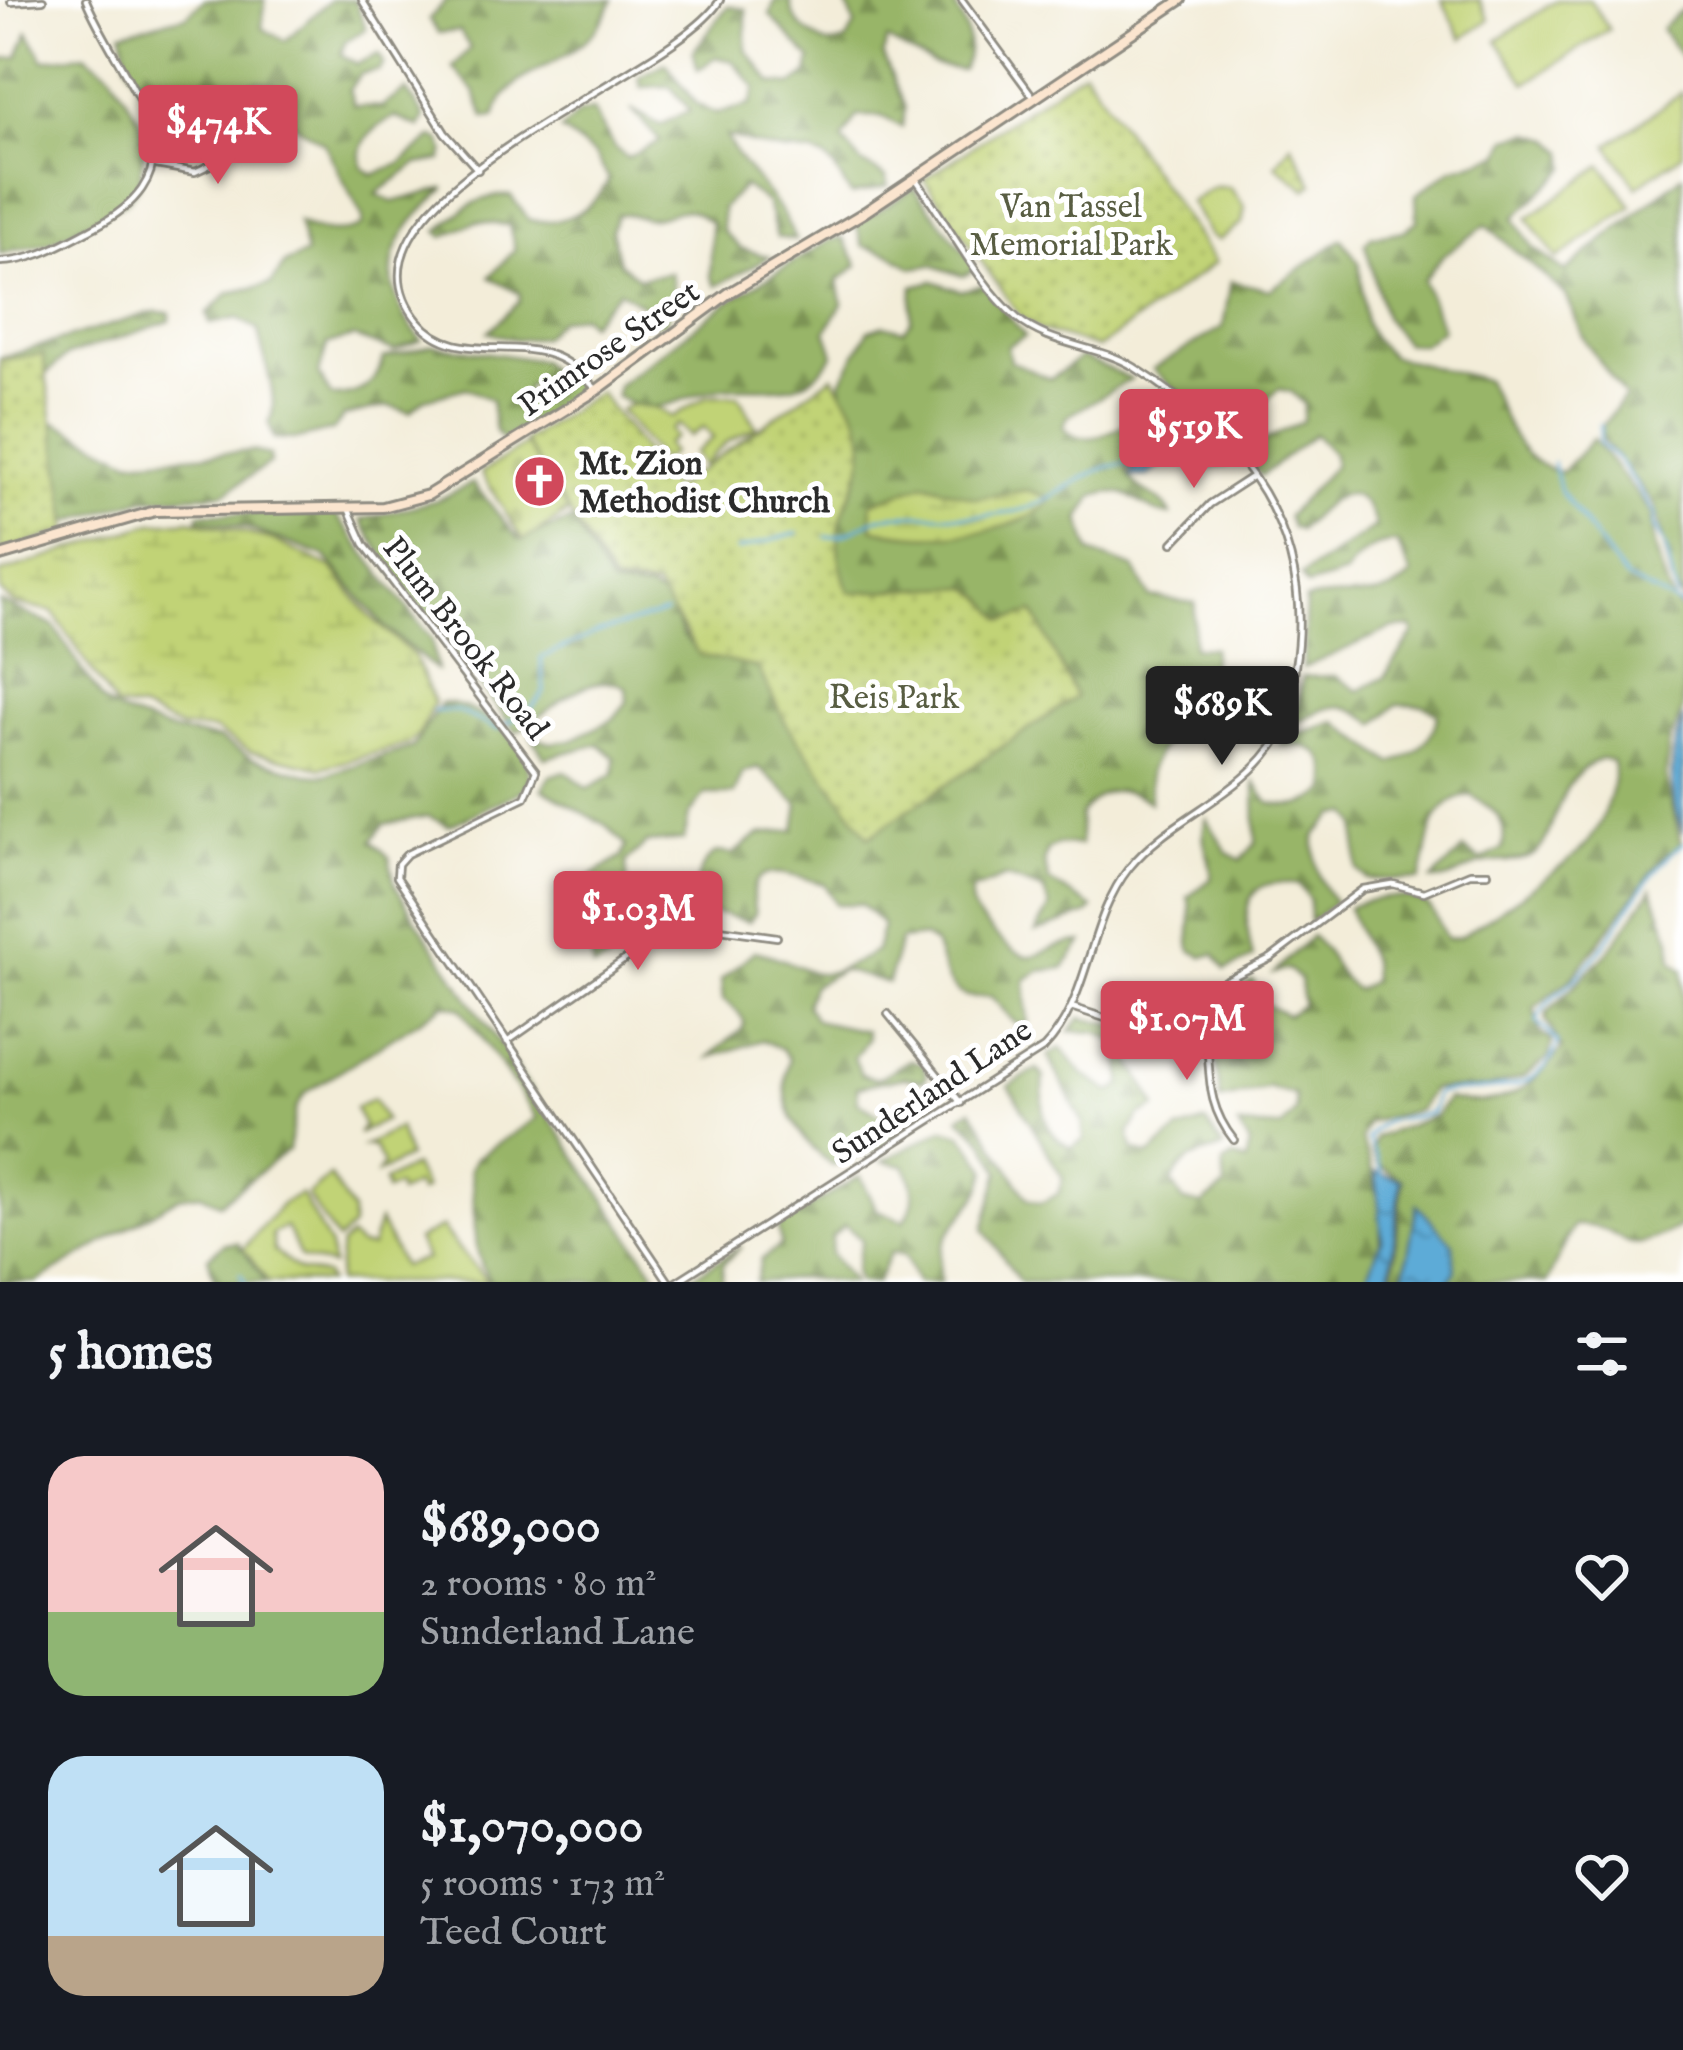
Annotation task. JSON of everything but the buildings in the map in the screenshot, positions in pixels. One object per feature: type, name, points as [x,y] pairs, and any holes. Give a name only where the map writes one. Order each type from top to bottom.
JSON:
[{"type":"main road","name":"Primrose Street","points":[[0,556],[155,511],[348,508],[418,500],[597,390],[729,293],[915,178],[1181,0]]},
{"type":"street","points":[[11,2],[43,0]]},
{"type":"street","points":[[0,262],[41,255],[123,212],[150,182],[156,165],[151,124],[86,0]]},
{"type":"street","points":[[362,0],[446,133],[478,170]]},
{"type":"street","points":[[597,390],[550,354],[442,340],[410,309],[401,282],[405,246],[478,170],[532,126],[688,37],[719,0]]},
{"type":"street","points":[[962,0],[1034,98]]},
{"type":"street","points":[[156,165],[195,172],[268,138]]},
{"type":"street","name":"Sunderland Lane","points":[[672,1282],[1032,1058],[1054,1037],[1071,1007],[1126,872],[1258,764],[1287,722],[1298,647],[1299,587],[1283,525],[1253,476],[1208,425],[1134,367],[1019,320],[915,178]]},
{"type":"street","points":[[1173,543],[1210,504],[1253,476]]},
{"type":"street","name":"Plum Brook Road","points":[[348,508],[358,535],[534,764],[536,778],[525,797],[407,854],[397,870],[507,1042],[672,1282]]},
{"type":"street","points":[[1071,1007],[1130,1024],[1196,999],[1271,958],[1363,889],[1393,884],[1424,892],[1470,873],[1488,873]]},
{"type":"street","points":[[507,1042],[677,923],[777,938]]},
{"type":"street","points":[[1196,999],[1209,1029],[1208,1096],[1234,1140]]},
{"type":"street","points":[[888,1014],[961,1103]]},
{"type":"green space","points":[[204,0],[265,0],[262,28],[285,41],[330,0],[355,0],[366,29],[345,42],[341,54],[357,64],[379,54],[384,63],[380,70],[360,74],[349,90],[354,106],[381,107],[406,90],[425,117],[420,127],[394,117],[379,126],[361,151],[363,168],[373,175],[400,164],[432,138],[440,140],[445,151],[442,160],[417,164],[376,194],[393,202],[446,188],[411,223],[393,258],[396,296],[421,340],[394,351],[354,337],[327,344],[319,374],[331,396],[366,387],[384,358],[432,345],[539,360],[552,371],[525,388],[526,401],[546,402],[568,376],[579,387],[574,398],[503,440],[495,431],[491,400],[466,388],[425,399],[410,412],[388,406],[344,416],[333,430],[298,439],[274,438],[269,423],[272,390],[258,330],[238,318],[210,324],[207,314],[229,293],[271,284],[285,264],[306,254],[298,222],[338,232],[362,226],[363,218],[324,143],[286,119],[284,88],[259,81],[233,89],[240,124],[197,114],[166,128],[158,125],[127,62],[122,32],[186,16]]},
{"type":"green space","points":[[447,0],[613,0],[601,24],[585,41],[517,84],[495,117],[485,118],[474,91],[453,67],[470,48],[460,31],[438,33],[429,19]]},
{"type":"green space","points":[[775,0],[790,0],[797,22],[827,45],[847,41],[855,25],[845,0],[952,0],[968,43],[962,70],[934,65],[887,40],[883,55],[905,108],[902,127],[881,116],[858,116],[842,140],[862,163],[886,177],[888,186],[851,195],[831,164],[819,156],[726,136],[781,212],[795,240],[777,237],[767,203],[744,186],[722,208],[722,230],[740,248],[769,257],[716,286],[711,277],[711,223],[700,215],[684,210],[647,218],[617,214],[611,230],[619,263],[639,278],[671,273],[675,298],[665,323],[651,323],[645,307],[619,290],[589,323],[581,315],[558,320],[542,337],[517,340],[488,332],[519,302],[520,294],[490,277],[515,249],[509,225],[476,222],[443,237],[438,231],[463,210],[489,197],[511,196],[529,220],[554,221],[586,208],[609,179],[595,155],[561,130],[579,113],[593,110],[614,147],[627,158],[660,141],[631,109],[660,125],[690,110],[670,86],[641,87],[639,77],[666,63],[695,103],[716,114],[750,105],[756,88],[733,61],[716,57],[698,70],[693,52],[728,6],[746,9],[746,50],[772,83],[792,85],[808,74],[811,60],[770,15]]},
{"type":"green space","points":[[1442,0],[1479,0],[1489,20],[1462,39]]},
{"type":"green space","points":[[1557,0],[1590,0],[1609,29],[1526,84],[1497,40]]},
{"type":"green space","points":[[1683,9],[1683,59],[1661,29]]},
{"type":"green space","points":[[28,32],[44,60],[85,54],[111,73],[140,120],[144,143],[140,183],[126,202],[49,243],[0,254],[0,59],[18,57]]},
{"type":"green space","name":"Van Tassel Memorial Park","points":[[1084,70],[1215,263],[1098,348],[1040,330],[1020,316],[924,180]]},
{"type":"green space","points":[[1682,92],[1683,154],[1637,187],[1608,145]]},
{"type":"green space","points":[[1530,133],[1552,139],[1565,152],[1567,168],[1514,218],[1533,248],[1565,272],[1683,175],[1683,602],[1673,585],[1655,505],[1600,437],[1602,426],[1625,397],[1585,341],[1566,295],[1486,225],[1443,255],[1423,280],[1442,329],[1423,344],[1405,343],[1385,318],[1365,244],[1371,237],[1404,231],[1417,221],[1416,195],[1452,169],[1502,154],[1508,138]]},
{"type":"green space","points":[[1291,144],[1313,184],[1306,189],[1276,165]]},
{"type":"green space","points":[[1602,165],[1632,206],[1557,259],[1528,218]]},
{"type":"green space","points":[[1214,187],[1229,187],[1245,207],[1242,223],[1219,240],[1210,236],[1190,202]]},
{"type":"green space","points":[[914,188],[974,270],[963,276],[932,265],[912,268],[889,253],[863,246],[856,225]]},
{"type":"green space","points":[[843,238],[858,265],[838,281],[842,304],[826,331],[834,354],[810,379],[784,388],[724,388],[659,406],[632,404],[616,396],[618,385],[728,302],[830,240]]},
{"type":"green space","points":[[1342,239],[1359,263],[1365,322],[1373,339],[1391,356],[1486,380],[1513,437],[1546,468],[1562,472],[1593,439],[1652,513],[1660,566],[1683,613],[1683,708],[1669,742],[1666,777],[1681,844],[1659,862],[1573,977],[1534,1008],[1540,1033],[1552,1041],[1549,1057],[1524,1077],[1488,1088],[1432,1089],[1419,1110],[1368,1122],[1361,1138],[1373,1174],[1381,1229],[1374,1265],[1365,1282],[1020,1282],[984,1229],[1000,1171],[984,1141],[960,1117],[972,1109],[1028,1199],[1041,1203],[1058,1194],[1063,1178],[1009,1086],[1037,1069],[1044,1077],[1043,1109],[1053,1133],[1070,1148],[1084,1140],[1082,1121],[1048,1056],[1061,1048],[1084,1075],[1111,1092],[1122,1086],[1121,1058],[1114,1041],[1097,1032],[1070,1031],[1081,1018],[1148,1031],[1189,1010],[1196,1024],[1144,1043],[1130,1060],[1157,1107],[1140,1116],[1129,1133],[1133,1149],[1149,1156],[1178,1131],[1206,1122],[1223,1148],[1186,1162],[1172,1183],[1183,1201],[1202,1205],[1225,1187],[1223,1164],[1232,1157],[1246,1162],[1250,1144],[1238,1126],[1281,1128],[1296,1111],[1295,1095],[1269,1088],[1220,1100],[1211,1009],[1229,1044],[1243,1052],[1257,1048],[1259,1036],[1230,1003],[1229,994],[1253,981],[1268,1006],[1287,1015],[1303,1005],[1300,980],[1288,969],[1274,973],[1311,936],[1356,990],[1372,981],[1371,961],[1348,908],[1380,899],[1416,900],[1433,912],[1447,939],[1460,937],[1581,849],[1608,801],[1614,768],[1612,761],[1602,758],[1573,780],[1533,855],[1477,865],[1438,880],[1432,880],[1464,849],[1481,860],[1502,849],[1502,823],[1479,800],[1470,795],[1455,800],[1437,817],[1420,880],[1367,879],[1357,869],[1357,825],[1350,814],[1335,815],[1315,836],[1315,846],[1320,879],[1335,902],[1310,922],[1309,899],[1299,885],[1265,885],[1249,901],[1247,913],[1253,958],[1226,970],[1215,954],[1203,957],[1191,950],[1188,897],[1211,879],[1203,835],[1207,819],[1227,852],[1241,860],[1256,843],[1255,783],[1269,803],[1286,806],[1307,803],[1328,790],[1323,759],[1303,746],[1281,745],[1285,738],[1336,722],[1392,763],[1422,745],[1438,714],[1424,705],[1397,704],[1376,724],[1353,710],[1336,707],[1294,723],[1303,677],[1335,676],[1359,691],[1385,677],[1414,633],[1411,627],[1393,628],[1303,668],[1306,600],[1375,595],[1412,575],[1397,543],[1389,543],[1367,551],[1346,574],[1307,586],[1301,576],[1376,526],[1368,508],[1350,494],[1331,501],[1299,530],[1291,527],[1287,516],[1334,466],[1333,454],[1314,434],[1261,476],[1240,453],[1303,421],[1304,404],[1292,392],[1279,389],[1223,434],[1153,369],[1223,327],[1231,281],[1270,290]]},
{"type":"green space","points":[[933,281],[961,291],[983,285],[1025,336],[1007,346],[1010,361],[1051,379],[1081,357],[1131,379],[1068,416],[1063,427],[1075,435],[1100,436],[1166,407],[1195,422],[1219,446],[1226,465],[1207,467],[1186,449],[1186,430],[1164,423],[1151,432],[1147,448],[1127,470],[1171,515],[1116,492],[1093,497],[1080,519],[1090,552],[1134,568],[1150,597],[1195,603],[1193,647],[1213,648],[1208,693],[1229,706],[1209,727],[1171,738],[1160,749],[1149,770],[1150,802],[1121,791],[1103,794],[1080,815],[1080,845],[1058,844],[1047,850],[1044,862],[1049,881],[1093,908],[1088,914],[1036,932],[1050,907],[1043,890],[1005,877],[971,891],[978,918],[1018,953],[1036,955],[1083,942],[1063,968],[1039,971],[1025,980],[1028,1023],[1016,1024],[992,997],[972,997],[956,990],[934,943],[924,937],[900,940],[888,983],[842,970],[812,986],[806,1005],[815,1020],[865,1031],[867,1039],[854,1058],[861,1074],[877,1079],[910,1060],[923,1064],[927,1076],[923,1081],[904,1077],[857,1087],[858,1102],[892,1122],[896,1132],[882,1148],[833,1165],[809,1144],[793,1118],[786,1090],[789,1059],[782,1049],[762,1040],[710,1057],[744,1024],[723,1000],[721,980],[754,951],[812,972],[835,971],[876,951],[883,925],[861,904],[836,904],[825,884],[784,874],[762,876],[756,883],[755,914],[749,922],[712,912],[700,914],[695,909],[704,864],[717,852],[733,854],[760,834],[795,830],[799,804],[758,767],[743,772],[734,794],[705,794],[689,815],[684,840],[647,843],[626,862],[631,942],[625,953],[594,968],[578,884],[622,857],[626,846],[607,826],[542,789],[550,776],[565,771],[588,788],[614,774],[615,758],[599,744],[545,758],[531,736],[550,743],[571,740],[612,720],[627,702],[626,687],[611,682],[583,688],[516,732],[393,572],[361,520],[437,500],[473,483],[519,540],[572,520],[611,586],[650,590],[667,600],[682,635],[696,649],[746,658],[931,790],[1001,746],[1061,670],[1036,620],[830,632],[833,533],[858,463],[841,381],[869,330],[884,325],[903,330],[911,320],[913,286]]},
{"type":"green space","points":[[154,312],[170,313],[170,321],[68,355],[41,378],[45,417],[130,460],[253,451],[270,455],[270,463],[225,493],[142,499],[0,543],[0,358]]},
{"type":"green space","points":[[43,354],[69,530],[0,552],[0,360]]},
{"type":"green space","name":"Reis Park","points":[[833,376],[863,435],[859,473],[838,540],[849,592],[961,587],[980,594],[1005,620],[1034,612],[1076,697],[869,837],[785,722],[758,668],[699,655],[656,587],[613,583],[524,441],[599,392],[673,489]]},
{"type":"green space","points":[[738,395],[757,427],[727,442],[702,466],[694,453],[713,438],[704,427],[690,436],[678,424],[671,430],[676,437],[666,444],[672,453],[661,461],[620,410],[639,404],[672,417],[707,396]]},
{"type":"green space","points":[[526,444],[569,512],[523,541],[481,473]]},
{"type":"green space","points":[[925,483],[975,498],[1027,490],[1051,498],[1038,512],[1018,522],[968,534],[914,535],[873,528],[871,503]]},
{"type":"green space","points":[[200,513],[335,514],[432,640],[437,670],[387,629],[325,556],[247,528],[199,519]]},
{"type":"green space","points":[[191,520],[270,539],[332,568],[369,615],[414,656],[434,702],[420,733],[408,744],[321,768],[251,752],[214,730],[180,728],[141,710],[116,707],[53,612],[14,604],[0,591],[0,573],[152,523]]},
{"type":"green space","points":[[0,602],[54,626],[103,702],[123,714],[175,732],[219,739],[253,759],[307,774],[324,775],[413,747],[441,703],[486,717],[512,739],[528,766],[530,781],[523,790],[449,826],[428,816],[384,824],[372,841],[389,857],[395,885],[417,922],[661,1282],[491,1282],[476,1243],[470,1169],[476,1158],[537,1118],[461,1008],[445,1004],[305,1093],[296,1108],[288,1150],[220,1203],[200,1194],[179,1197],[37,1282],[0,1282]]},
{"type":"green space","points":[[1652,889],[1671,939],[1673,961],[1683,970],[1683,1225],[1644,1243],[1632,1243],[1606,1230],[1574,1225],[1547,1282],[1448,1282],[1455,1272],[1417,1206],[1403,1282],[1392,1282],[1403,1180],[1377,1164],[1371,1151],[1376,1137],[1435,1116],[1447,1099],[1485,1102],[1526,1086],[1562,1049],[1546,1020],[1547,1013],[1608,952]]},
{"type":"green space","points":[[373,1099],[385,1120],[358,1134],[364,1126],[355,1108]]},
{"type":"green space","points":[[399,1128],[408,1157],[378,1173],[383,1164],[374,1147],[364,1146]]},
{"type":"green space","points":[[943,1129],[962,1134],[987,1169],[975,1199],[943,1246],[941,1282],[917,1282],[905,1255],[891,1252],[877,1282],[859,1282],[855,1271],[862,1240],[845,1225],[832,1236],[831,1254],[853,1282],[804,1278],[756,1282],[761,1260],[781,1245],[778,1227],[860,1176],[877,1210],[904,1221],[913,1200],[911,1180],[904,1165],[883,1161]]},
{"type":"green space","points":[[413,1166],[425,1189],[419,1192],[415,1185],[399,1193],[397,1186],[386,1191],[384,1181]]},
{"type":"green space","points":[[330,1176],[352,1212],[352,1227],[337,1241],[307,1195]]},
{"type":"green space","points":[[301,1194],[330,1247],[332,1266],[301,1258],[286,1227],[272,1234],[274,1251],[299,1271],[325,1275],[329,1282],[268,1282],[243,1249],[282,1204]]},
{"type":"green space","points":[[379,1221],[402,1266],[426,1259],[417,1240],[442,1227],[488,1282],[337,1282],[341,1245],[350,1237],[360,1246],[371,1247]]},
{"type":"green space","points":[[238,1243],[266,1282],[215,1282],[208,1257],[224,1244]]},
{"type":"green space","points":[[742,1246],[723,1264],[722,1282],[684,1282]]},
{"type":"water","points":[[1169,424],[1184,432],[1174,442],[1178,454],[1147,476],[1131,476],[1156,429]]},
{"type":"water","points":[[1683,717],[1683,833],[1672,775]]},
{"type":"water","points":[[1376,1172],[1401,1180],[1389,1282],[1365,1282],[1382,1239]]},
{"type":"water","points":[[1417,1205],[1453,1244],[1455,1272],[1448,1282],[1403,1282]]},
{"type":"waterway","points":[[1600,424],[1600,444],[1620,462],[1656,515],[1654,525],[1665,546],[1677,598]]},
{"type":"waterway","points":[[1553,463],[1560,491],[1626,579],[1683,607]]},
{"type":"waterway","points":[[826,537],[885,516],[989,515],[1024,509],[1104,468],[1134,464]]},
{"type":"waterway","points":[[737,550],[798,533]]},
{"type":"waterway","points":[[433,711],[458,711],[497,729],[531,709],[544,692],[541,658],[597,633],[665,613]]},
{"type":"waterway","points":[[1382,1174],[1368,1139],[1380,1125],[1432,1112],[1436,1093],[1507,1087],[1538,1074],[1558,1043],[1537,1021],[1540,1014],[1590,963],[1653,874],[1683,843]]},
{"type":"waterway","points":[[240,1274],[245,1282]]},
{"type":"place","name":"Mt. Zion Methodist Church","points":[[540,481]]}]
